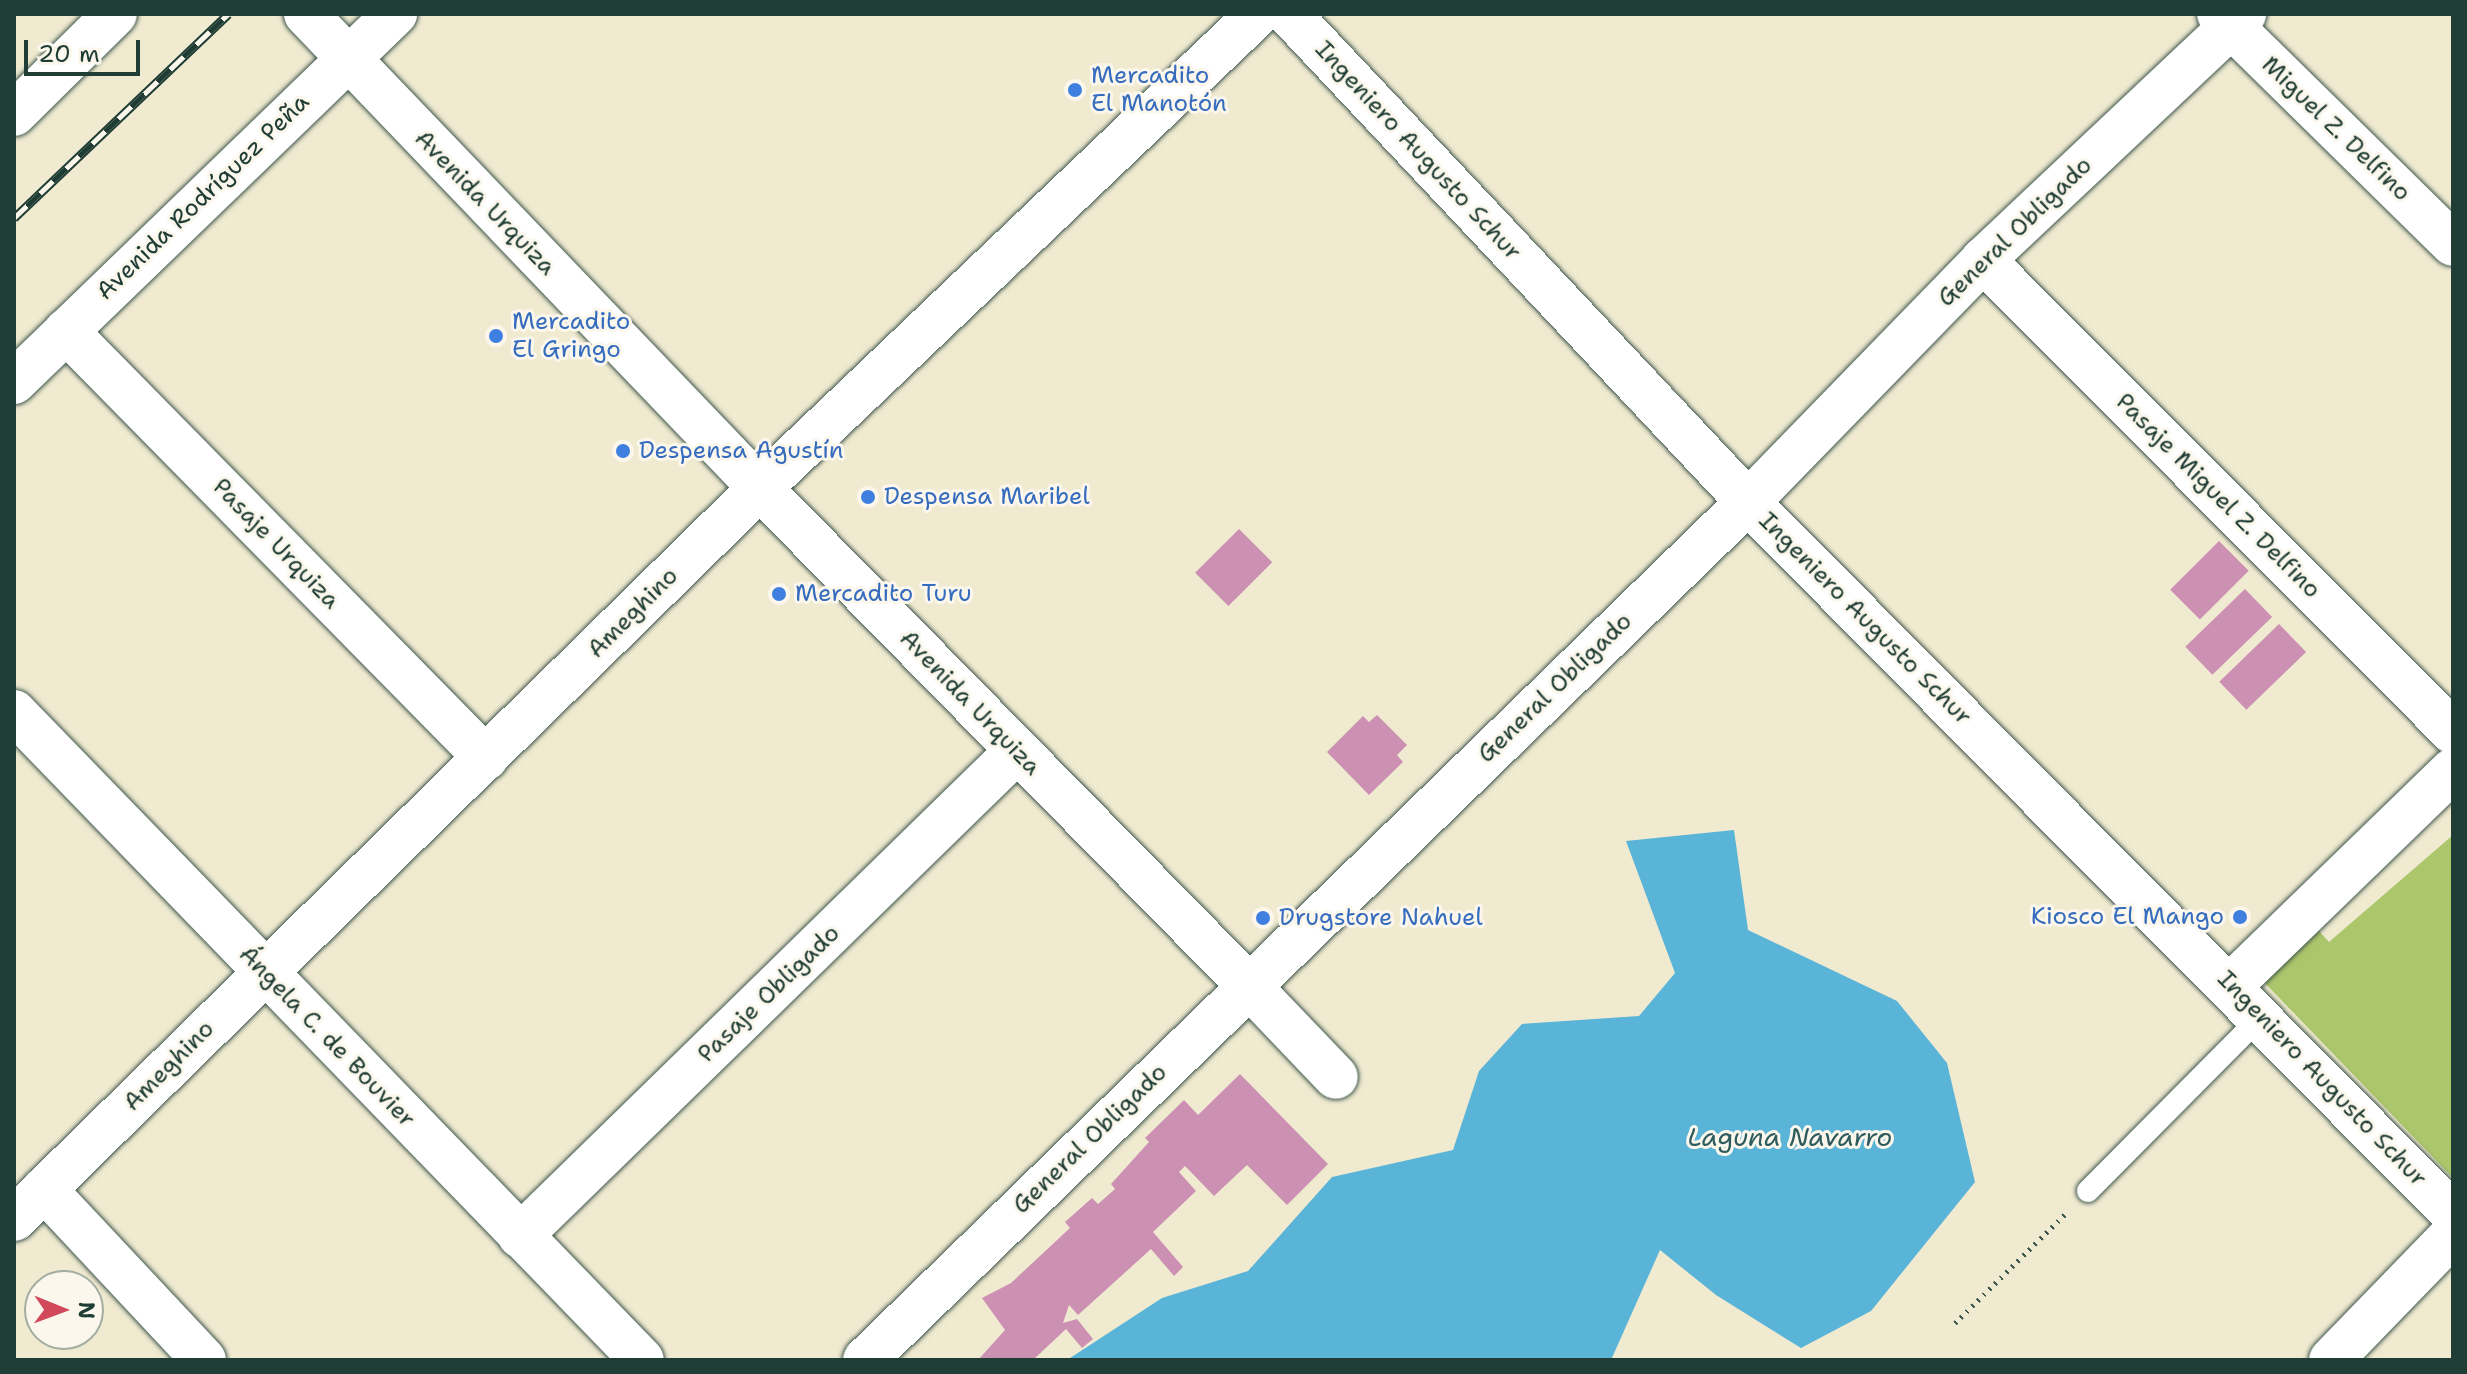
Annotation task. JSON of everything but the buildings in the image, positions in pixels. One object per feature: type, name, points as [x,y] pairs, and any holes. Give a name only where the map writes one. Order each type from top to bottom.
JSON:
[{"type":"street","points":[[14,114],[115,14]]},
{"type":"street","name":"Avenida Urquiza","points":[[306,14],[760,488],[1336,1077]]},
{"type":"street","name":"Avenida Rodríguez Peña","points":[[14,382],[395,14]]},
{"type":"street","name":"Ameghino","points":[[29,1204],[760,488],[1258,14]]},
{"type":"street","name":"Ingeniero Augusto Schur","points":[[1289,14],[1748,502],[2231,985],[2453,1214]]},
{"type":"street","name":"General Obligado","points":[[865,1360],[1748,502],[1983,260],[2231,18]]},
{"type":"street","name":"Miguel Z. Delfino","points":[[2231,18],[2453,244]]},
{"type":"street","name":"Pasaje Miguel Z. Delfino","points":[[1983,260],[2453,732]]},
{"type":"street","name":"Pasaje Urquiza","points":[[66,331],[486,758]]},
{"type":"street","name":"Ángela C. de Bouvier","points":[[14,712],[642,1360]]},
{"type":"street","name":"Pasaje Obligado","points":[[520,1236],[1017,751]]},
{"type":"street","points":[[2231,985],[2453,770]]},
{"type":"street","points":[[29,1204],[204,1360]]},
{"type":"street","points":[[2331,1360],[2453,1234]]},
{"type":"lane","points":[[2088,1191],[2261,1017]]},
{"type":"path","points":[[1955,1323],[2088,1191]]},
{"type":"green space","points":[[2453,835],[2453,1178],[2262,980],[2319,931],[2329,942]]},
{"type":"water","name":"Laguna Navarro","points":[[1734,830],[1748,930],[1897,1001],[1947,1063],[1975,1182],[1871,1311],[1801,1348],[1716,1295],[1660,1250],[1611,1360],[1067,1360],[1162,1298],[1248,1271],[1332,1177],[1453,1150],[1479,1071],[1522,1024],[1639,1016],[1675,973],[1626,841]]},
{"type":"railway","points":[[14,218],[228,14]]},
{"type":"place","name":"Mercadito El Manotón","points":[[1075,90]]},
{"type":"place","name":"Mercadito El Gringo","points":[[496,336]]},
{"type":"place","name":"Despensa Agustín","points":[[623,451]]},
{"type":"place","name":"Despensa Maribel","points":[[868,497]]},
{"type":"place","name":"Mercadito Turu","points":[[779,594]]},
{"type":"place","name":"Kiosco El Mango","points":[[2240,917]]},
{"type":"place","name":"Drugstore Nahuel","points":[[1263,918]]}]
